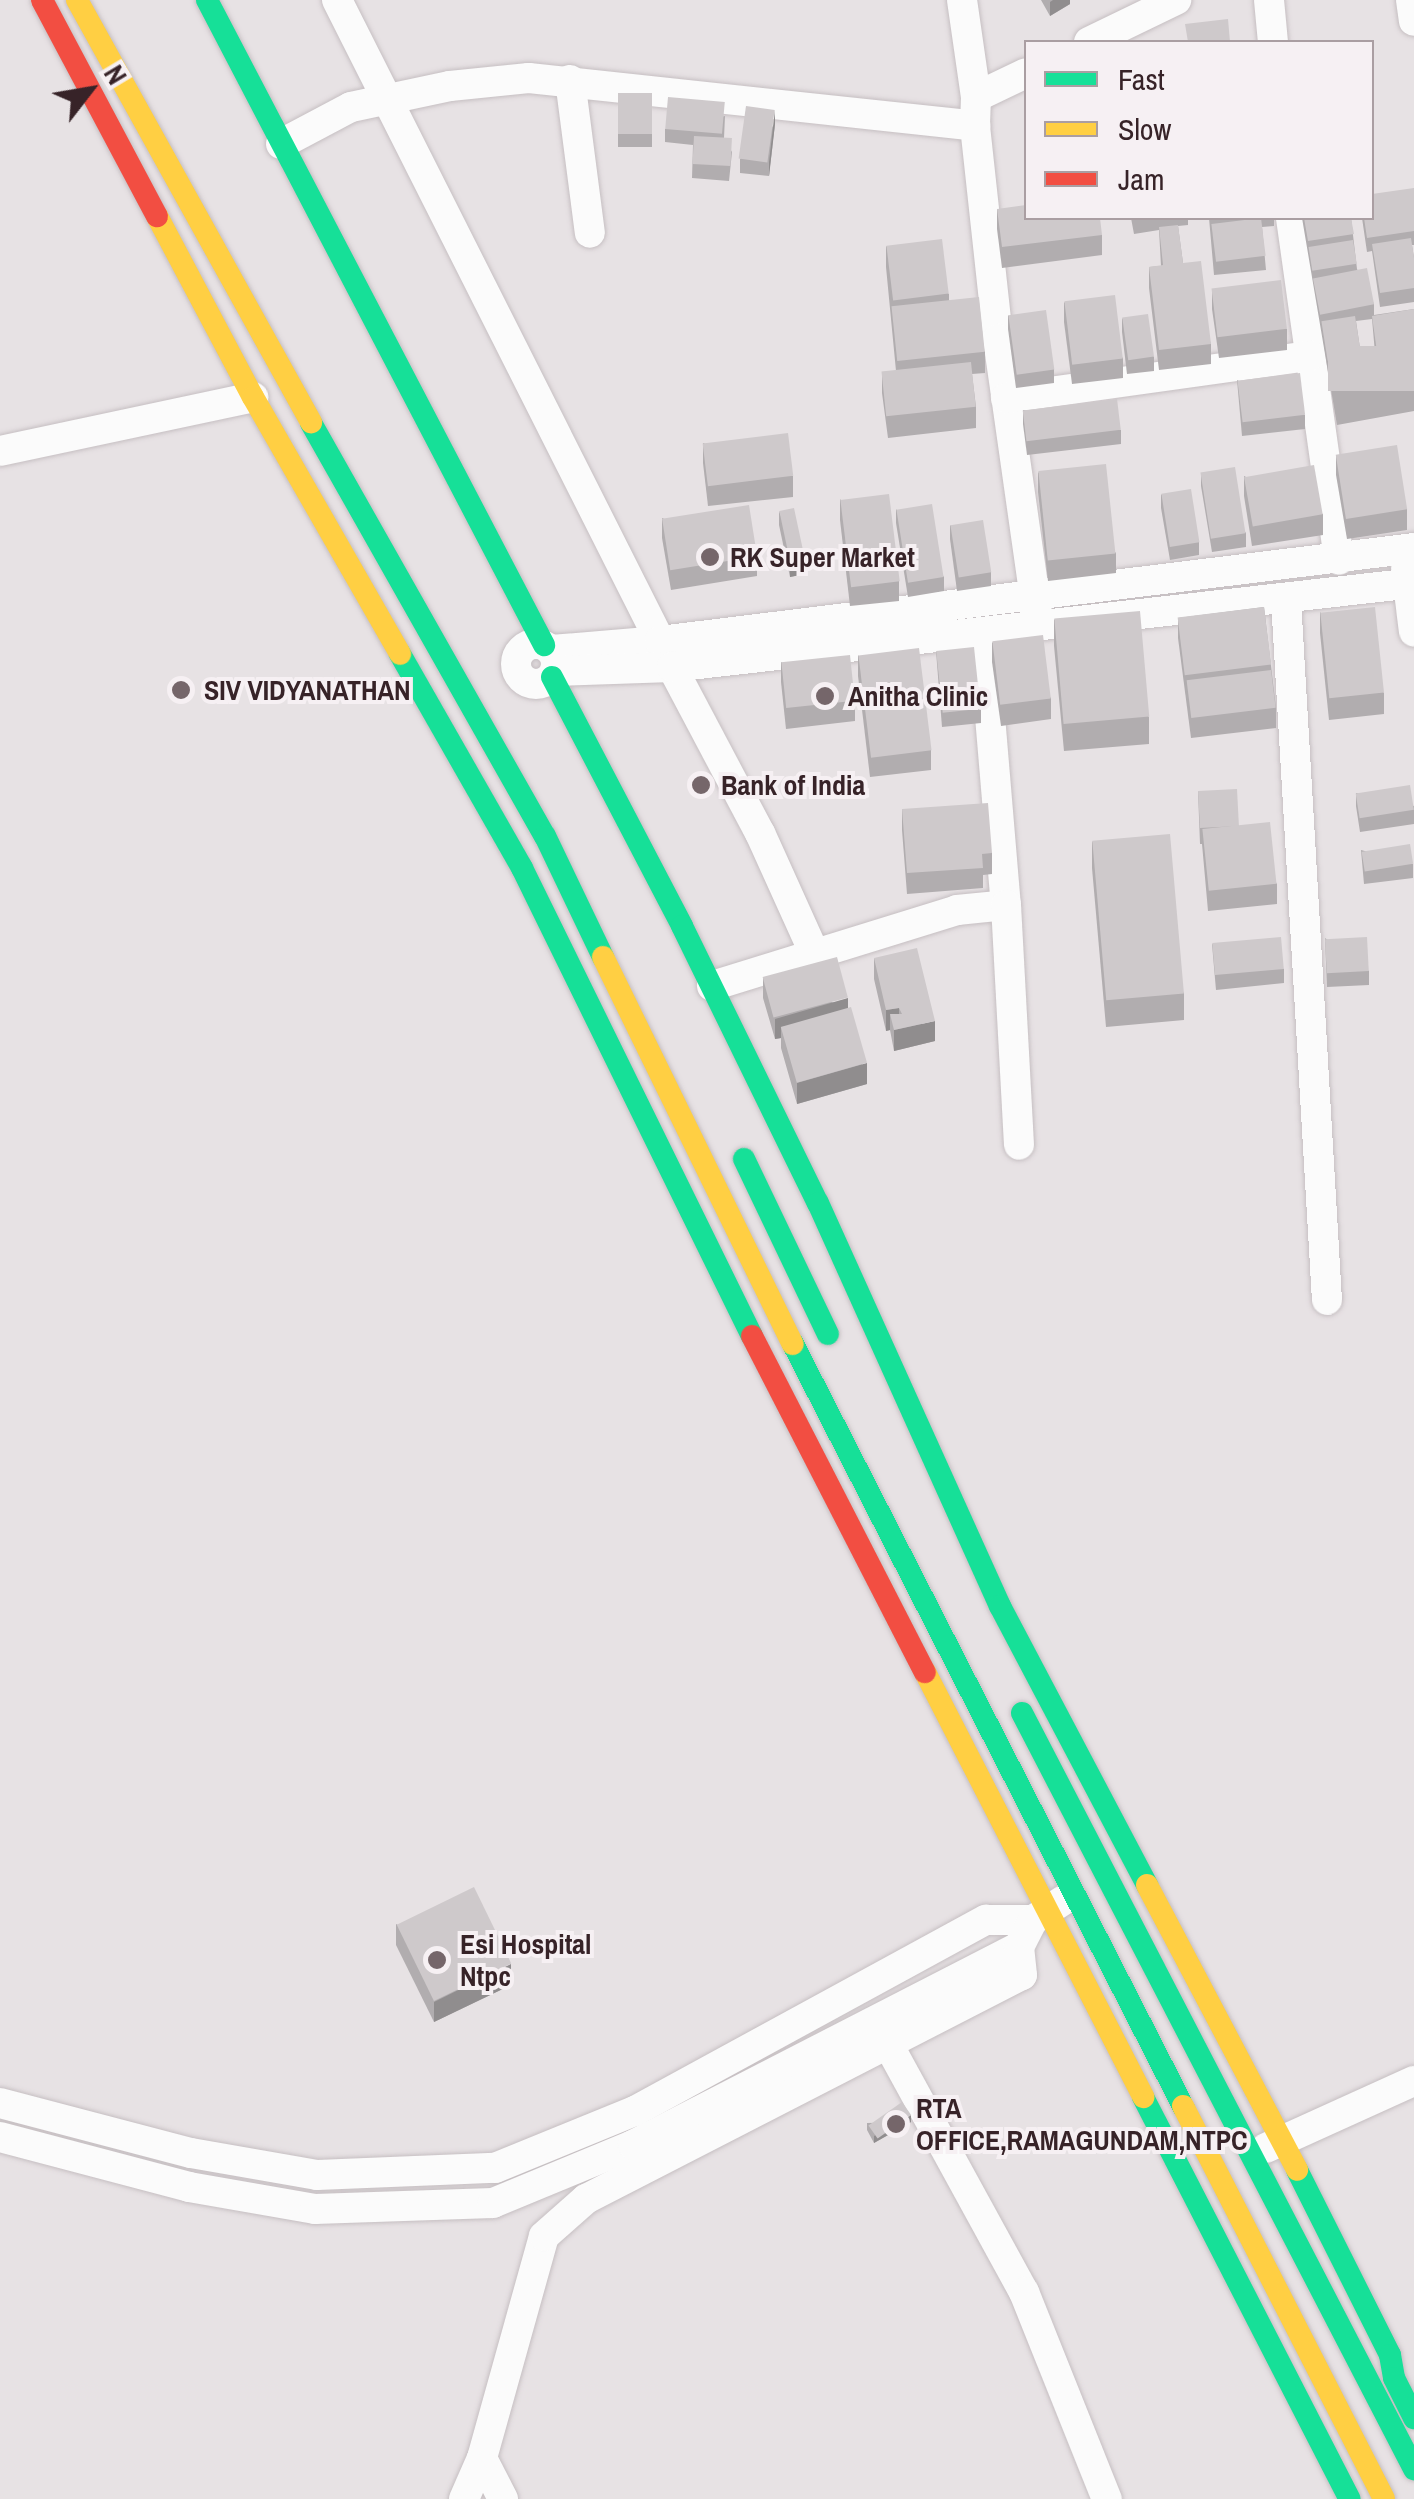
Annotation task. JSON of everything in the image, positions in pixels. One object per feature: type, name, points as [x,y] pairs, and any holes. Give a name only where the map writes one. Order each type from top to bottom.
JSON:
[{"type":"main road","points":[[42,0],[253,396],[522,868],[734,1301],[1350,2499]]},
{"type":"main road","points":[[77,0],[545,836],[758,1276],[1050,1909],[1333,2400],[1384,2499]]},
{"type":"main road","points":[[207,0],[550,661],[712,986],[818,1203],[1000,1606],[1282,2140],[1402,2351],[1394,2378],[1414,2419]]},
{"type":"main road","points":[[730,1132],[839,1358]]},
{"type":"main road","points":[[1007,1684],[1414,2469]]},
{"type":"main road","points":[[1057,1781],[1085,1767]]},
{"type":"main road","points":[[1305,2412],[1333,2400]]},
{"type":"street","points":[[338,0],[383,98],[760,833],[815,955]]},
{"type":"street","points":[[962,0],[1006,398],[1036,596],[1037,626]]},
{"type":"street","points":[[1093,40],[1176,0]]},
{"type":"street","points":[[1269,0],[1274,40]]},
{"type":"street","points":[[1411,0],[1414,21]]},
{"type":"street","points":[[281,144],[350,106],[530,78],[976,111],[1024,75]]},
{"type":"street","points":[[570,80],[590,233]]},
{"type":"street","points":[[1292,220],[1339,560]]},
{"type":"street","points":[[1006,398],[1310,356]]},
{"type":"street","points":[[0,451],[253,396]]},
{"type":"street","points":[[666,654],[1036,596],[1409,549],[1414,632]]},
{"type":"street","points":[[433,707],[460,688],[517,670],[517,657],[525,647],[550,661],[984,632],[1411,584]]},
{"type":"street","points":[[1286,600],[1327,1300]]},
{"type":"street","points":[[984,632],[1006,904],[1019,1145]]},
{"type":"street","points":[[712,986],[958,910],[1006,904]]},
{"type":"street","points":[[8,2105],[191,2152],[317,2175],[494,2168],[635,2112],[986,1920],[1050,1909],[1136,1862]]},
{"type":"street","points":[[7,2139],[189,2187],[315,2209],[492,2202],[633,2145],[1019,1947],[1050,1909]]},
{"type":"street","points":[[464,2499],[482,2458],[544,2236],[586,2200],[1022,1975],[1019,1947]]},
{"type":"street","points":[[888,2044],[1024,2292],[1107,2499]]},
{"type":"street","points":[[1251,2155],[1414,2081]]},
{"type":"street","points":[[1362,2368],[1402,2351]]},
{"type":"street","points":[[482,2458],[503,2499]]},
{"type":"building","points":[[1228,19],[1230,40],[1188,40],[1185,24]]},
{"type":"building","points":[[618,93],[652,93],[652,134],[618,134]]},
{"type":"building","points":[[668,97],[725,102],[722,134],[665,129]]},
{"type":"building","points":[[746,106],[775,110],[767,163],[739,158]]},
{"type":"building","points":[[694,136],[732,138],[730,166],[693,164]]},
{"type":"building","points":[[1414,188],[1414,231],[1367,238],[1364,220],[1374,220],[1374,194]]},
{"type":"building","points":[[1024,205],[1024,220],[1100,220],[1102,235],[1002,247],[997,209]]},
{"type":"building","points":[[1261,220],[1266,256],[1216,262],[1211,224]]},
{"type":"building","points":[[1304,220],[1351,220],[1354,234],[1308,241]]},
{"type":"building","points":[[1178,225],[1183,263],[1201,261],[1211,344],[1159,350],[1149,267],[1163,265],[1159,227]]},
{"type":"building","points":[[1411,238],[1414,288],[1380,293],[1372,244]]},
{"type":"building","points":[[942,239],[949,294],[893,300],[886,246]]},
{"type":"building","points":[[1353,240],[1357,264],[1312,271],[1309,247]]},
{"type":"building","points":[[1367,268],[1374,304],[1320,315],[1313,278]]},
{"type":"building","points":[[1281,280],[1287,329],[1217,337],[1212,289]]},
{"type":"building","points":[[1115,295],[1123,359],[1072,365],[1064,301]]},
{"type":"building","points":[[979,297],[985,352],[897,361],[891,306]]},
{"type":"building","points":[[1414,309],[1414,346],[1377,352],[1372,316]]},
{"type":"building","points":[[1046,310],[1054,369],[1017,375],[1008,315]]},
{"type":"building","points":[[1148,314],[1154,357],[1128,360],[1122,318]]},
{"type":"building","points":[[1355,316],[1361,356],[1328,361],[1321,321]]},
{"type":"building","points":[[1328,346],[1414,346],[1414,391],[1328,391]]},
{"type":"building","points":[[971,362],[976,407],[886,416],[881,371]]},
{"type":"building","points":[[1300,373],[1305,415],[1243,422],[1237,381]]},
{"type":"building","points":[[1117,399],[1121,430],[1026,441],[1023,411]]},
{"type":"building","points":[[788,433],[793,476],[708,486],[703,443]]},
{"type":"building","points":[[1397,445],[1407,509],[1346,519],[1336,455]]},
{"type":"building","points":[[1106,464],[1115,554],[1048,561],[1038,471]]},
{"type":"building","points":[[1314,465],[1323,514],[1253,527],[1244,477]]},
{"type":"building","points":[[1235,467],[1245,533],[1211,539],[1200,472]]},
{"type":"building","points":[[1191,489],[1199,542],[1170,547],[1161,494]]},
{"type":"building","points":[[889,494],[900,581],[851,587],[840,500]]},
{"type":"building","points":[[932,504],[944,577],[908,583],[896,510]]},
{"type":"building","points":[[749,505],[757,556],[670,570],[662,519]]},
{"type":"building","points":[[794,508],[805,560],[790,563],[779,511]]},
{"type":"building","points":[[983,520],[991,572],[959,578],[950,525]]},
{"type":"building","points":[[1264,607],[1271,665],[1185,675],[1178,618]]},
{"type":"building","points":[[1375,607],[1384,693],[1329,698],[1320,613]]},
{"type":"building","points":[[1140,611],[1149,717],[1064,724],[1054,618]]},
{"type":"building","points":[[1043,635],[1051,699],[1000,705],[992,641]]},
{"type":"building","points":[[974,647],[980,709],[943,713],[936,651]]},
{"type":"building","points":[[919,648],[932,750],[871,758],[858,655]]},
{"type":"building","points":[[850,655],[855,701],[786,708],[781,662]]},
{"type":"building","points":[[1271,670],[1276,708],[1191,718],[1187,680]]},
{"type":"building","points":[[1410,785],[1414,810],[1360,818],[1356,794]]},
{"type":"building","points":[[1237,789],[1239,826],[1200,828],[1198,791]]},
{"type":"building","points":[[988,803],[992,853],[982,854],[983,868],[907,873],[902,809]]},
{"type":"building","points":[[1270,822],[1276,884],[1209,891],[1202,829]]},
{"type":"building","points":[[1170,834],[1184,993],[1106,1000],[1092,841]]},
{"type":"building","points":[[1410,844],[1413,864],[1365,871],[1362,852]]},
{"type":"building","points":[[1281,937],[1284,969],[1215,975],[1212,943]]},
{"type":"building","points":[[1367,937],[1369,971],[1327,973],[1325,939]]},
{"type":"building","points":[[917,948],[935,1021],[894,1030],[890,1014],[902,1014],[899,1008],[886,1010],[874,958]]},
{"type":"building","points":[[837,957],[848,998],[773,1017],[763,977]]},
{"type":"building","points":[[851,1007],[867,1063],[797,1083],[781,1027]]},
{"type":"building","points":[[474,1887],[511,1963],[434,2001],[397,1925]]},
{"type":"building","points":[[902,2102],[911,2115],[878,2139],[868,2126]]},
{"type":"traffic: fast","points":[[207,0],[544,645]]},
{"type":"traffic: fast","points":[[311,423],[545,836],[603,957]]},
{"type":"traffic: fast","points":[[400,654],[522,868],[752,1336]]},
{"type":"traffic: fast","points":[[552,677],[682,926],[818,1203],[1000,1606],[1147,1885]]},
{"type":"traffic: fast","points":[[744,1159],[828,1334]]},
{"type":"traffic: fast","points":[[793,1344],[1183,2106]]},
{"type":"traffic: fast","points":[[1022,1713],[1414,2469]]},
{"type":"traffic: fast","points":[[1143,2097],[1350,2499]]},
{"type":"traffic: fast","points":[[1297,2170],[1390,2355],[1394,2378],[1414,2418]]},
{"type":"traffic: slow","points":[[77,0],[311,423]]},
{"type":"traffic: slow","points":[[157,216],[253,397],[400,654]]},
{"type":"traffic: slow","points":[[603,957],[793,1344]]},
{"type":"traffic: slow","points":[[925,1672],[1143,2097]]},
{"type":"traffic: slow","points":[[1147,1885],[1297,2170]]},
{"type":"traffic: slow","points":[[1183,2106],[1384,2499]]},
{"type":"traffic: jam","points":[[42,0],[157,216]]},
{"type":"traffic: jam","points":[[752,1336],[925,1672]]},
{"type":"place","name":"RK Super Market","points":[[710,557]]},
{"type":"place","name":"SIV VIDYANATHAN","points":[[181,690]]},
{"type":"place","name":"Anitha Clinic","points":[[825,696]]},
{"type":"place","name":"Bank of India","points":[[701,785]]},
{"type":"place","name":"Esi Hospital Ntpc","points":[[437,1960]]},
{"type":"place","name":"RTA OFFICE,RAMAGUNDAM,NTPC","points":[[896,2124]]}]
